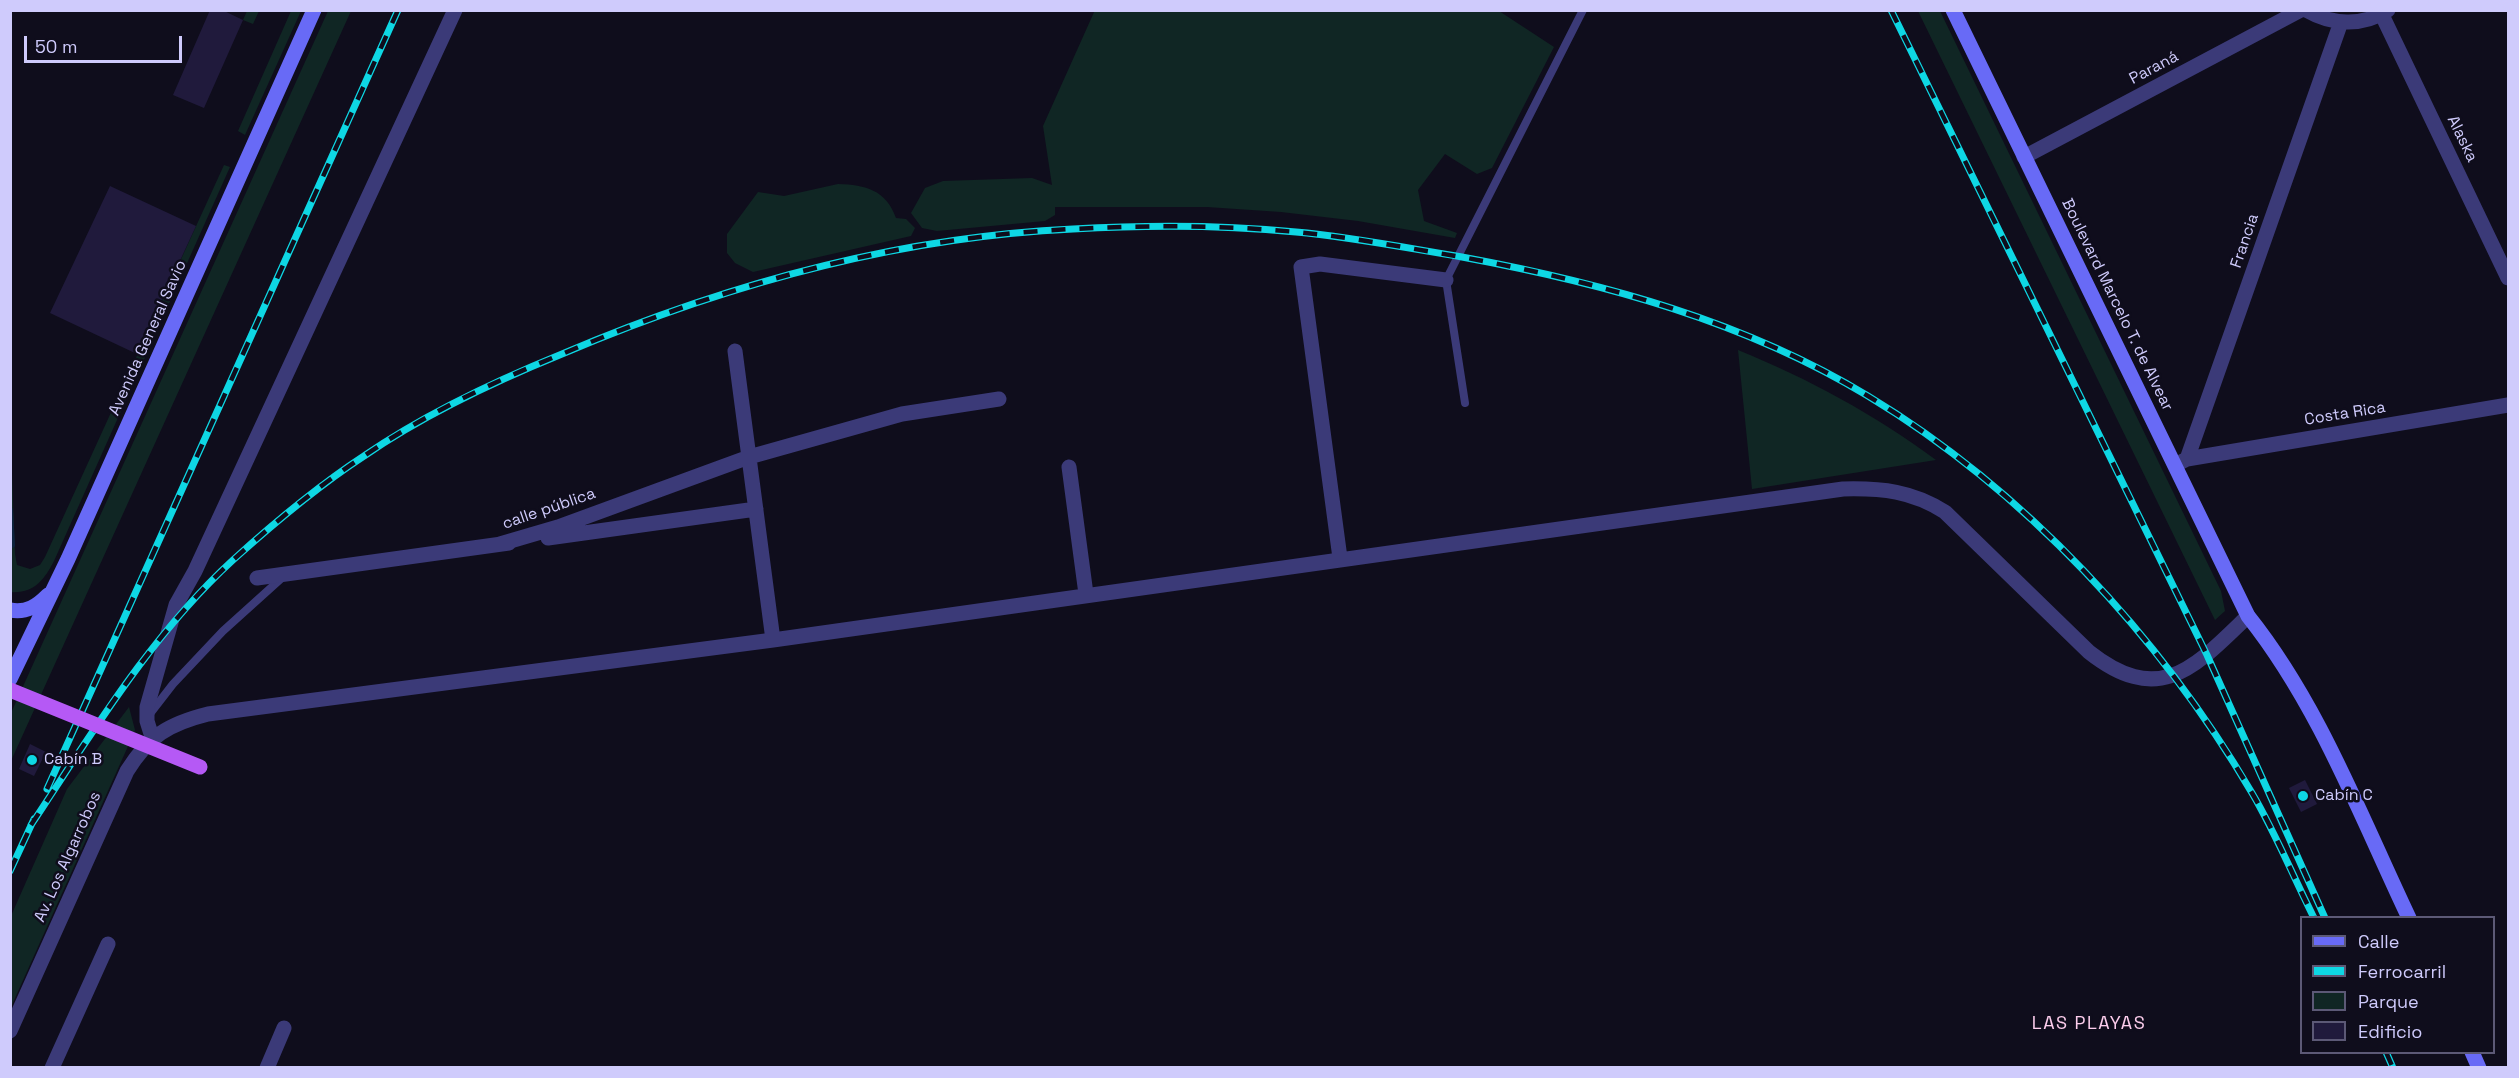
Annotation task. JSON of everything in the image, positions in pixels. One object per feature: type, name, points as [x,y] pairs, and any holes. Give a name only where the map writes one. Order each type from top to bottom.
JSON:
[{"type":"main road","name":"Avenida General Savio","points":[[10,679],[54,589],[314,10]]},
{"type":"main road","name":"Boulevard Marcelo T. de Alvear","points":[[1953,10],[2024,157],[2181,462],[2248,616],[2275,651],[2303,695],[2408,916]]},
{"type":"main road","points":[[10,610],[26,611],[38,604],[54,589]]},
{"type":"main road","points":[[10,690],[200,767]]},
{"type":"main road","points":[[2472,1054],[2479,1068]]},
{"type":"street","points":[[152,737],[147,721],[147,707],[176,605],[195,571],[454,10]]},
{"type":"street","name":"Paraná","points":[[2024,157],[2301,10]]},
{"type":"street","points":[[2306,10],[2341,22],[2369,20],[2385,13]]},
{"type":"street","name":"Alaska","points":[[2385,13],[2508,278]]},
{"type":"street","name":"Francia","points":[[2181,462],[2341,22]]},
{"type":"street","points":[[1340,558],[1301,267],[1320,264],[1446,280]]},
{"type":"street","points":[[735,351],[773,640]]},
{"type":"street","name":"calle pública","points":[[500,544],[558,527],[749,457],[902,414],[999,399]]},
{"type":"street","name":"Costa Rica","points":[[2181,462],[2508,405]]},
{"type":"street","points":[[1069,467],[1086,594]]},
{"type":"street","name":"Av. Los Algarrobos","points":[[10,1031],[118,788],[137,754],[152,737],[186,719],[234,710],[773,640],[1340,558],[1843,489],[1878,488],[1903,492],[1926,500],[1945,512],[2089,652],[2109,668],[2124,675],[2153,680],[2174,676],[2207,655],[2248,616]]},
{"type":"street","name":"calle pública","points":[[500,544],[756,509]]},
{"type":"street","points":[[257,578],[500,544]]},
{"type":"street","points":[[52,1068],[108,944]]},
{"type":"street","points":[[267,1068],[284,1028]]},
{"type":"lane","points":[[1465,403],[1446,280],[1583,10]]},
{"type":"lane","points":[[147,721],[173,684],[223,631],[286,574]]},
{"type":"green space","points":[[1095,10],[1499,11],[1554,47],[1492,168],[1477,174],[1445,154],[1418,190],[1424,221],[1457,233],[1455,238],[1358,221],[1281,212],[1207,207],[1055,207],[1055,215],[1045,221],[937,231],[922,228],[911,213],[925,188],[943,181],[1032,178],[1052,185],[1043,126]]},
{"type":"green space","points":[[247,11],[259,11],[253,24],[243,20]]},
{"type":"green space","points":[[291,11],[301,11],[245,135],[238,131]]},
{"type":"green space","points":[[328,11],[351,11],[10,763],[11,713]]},
{"type":"green space","points":[[1918,11],[1940,11],[2221,591],[2225,611],[2215,620]]},
{"type":"green space","points":[[224,165],[230,167],[54,561],[42,580],[32,588],[26,591],[10,592],[10,419],[15,554],[17,565],[30,569],[40,565],[45,557]]},
{"type":"green space","points":[[838,184],[866,188],[881,195],[896,218],[906,219],[915,228],[911,236],[753,272],[735,263],[727,253],[727,234],[758,192],[784,196]]},
{"type":"green space","points":[[1738,350],[1840,399],[1889,427],[1936,460],[1752,489]]},
{"type":"green space","points":[[129,707],[135,730],[11,1007],[11,916],[67,789]]},
{"type":"building","points":[[210,10],[222,10],[243,20],[204,108],[173,95]]},
{"type":"building","points":[[110,186],[196,226],[137,354],[50,313]]},
{"type":"building","name":"Cabín B","points":[[30,744],[46,752],[34,776],[19,769]]},
{"type":"building","name":"Cabín C","points":[[2305,780],[2317,804],[2301,812],[2289,788]]},
{"type":"waterway","points":[[10,510],[12,545]]},
{"type":"railway","points":[[47,789],[398,10]]},
{"type":"railway","points":[[1891,10],[2207,655],[2324,916]]},
{"type":"railway","points":[[31,825],[124,686],[175,620],[203,589],[264,532],[330,480],[411,426],[460,400],[562,354],[685,306],[748,286],[877,254],[942,242],[1073,229],[1157,226],[1241,228],[1338,237],[1462,257],[1515,267],[1620,293],[1671,308],[1772,346],[1868,396],[1926,434],[1981,476],[2034,522],[2084,571],[2131,623],[2175,678],[2252,793],[2313,916]]},
{"type":"railway","points":[[10,871],[34,819]]},
{"type":"railway","points":[[2387,1054],[2393,1068]]},
{"type":"place","name":"Cabín B","points":[[32,760]]},
{"type":"place","name":"Cabín C","points":[[2303,796]]},
{"type":"district","name":"LAS PLAYAS","points":[[2089,1024]]}]
